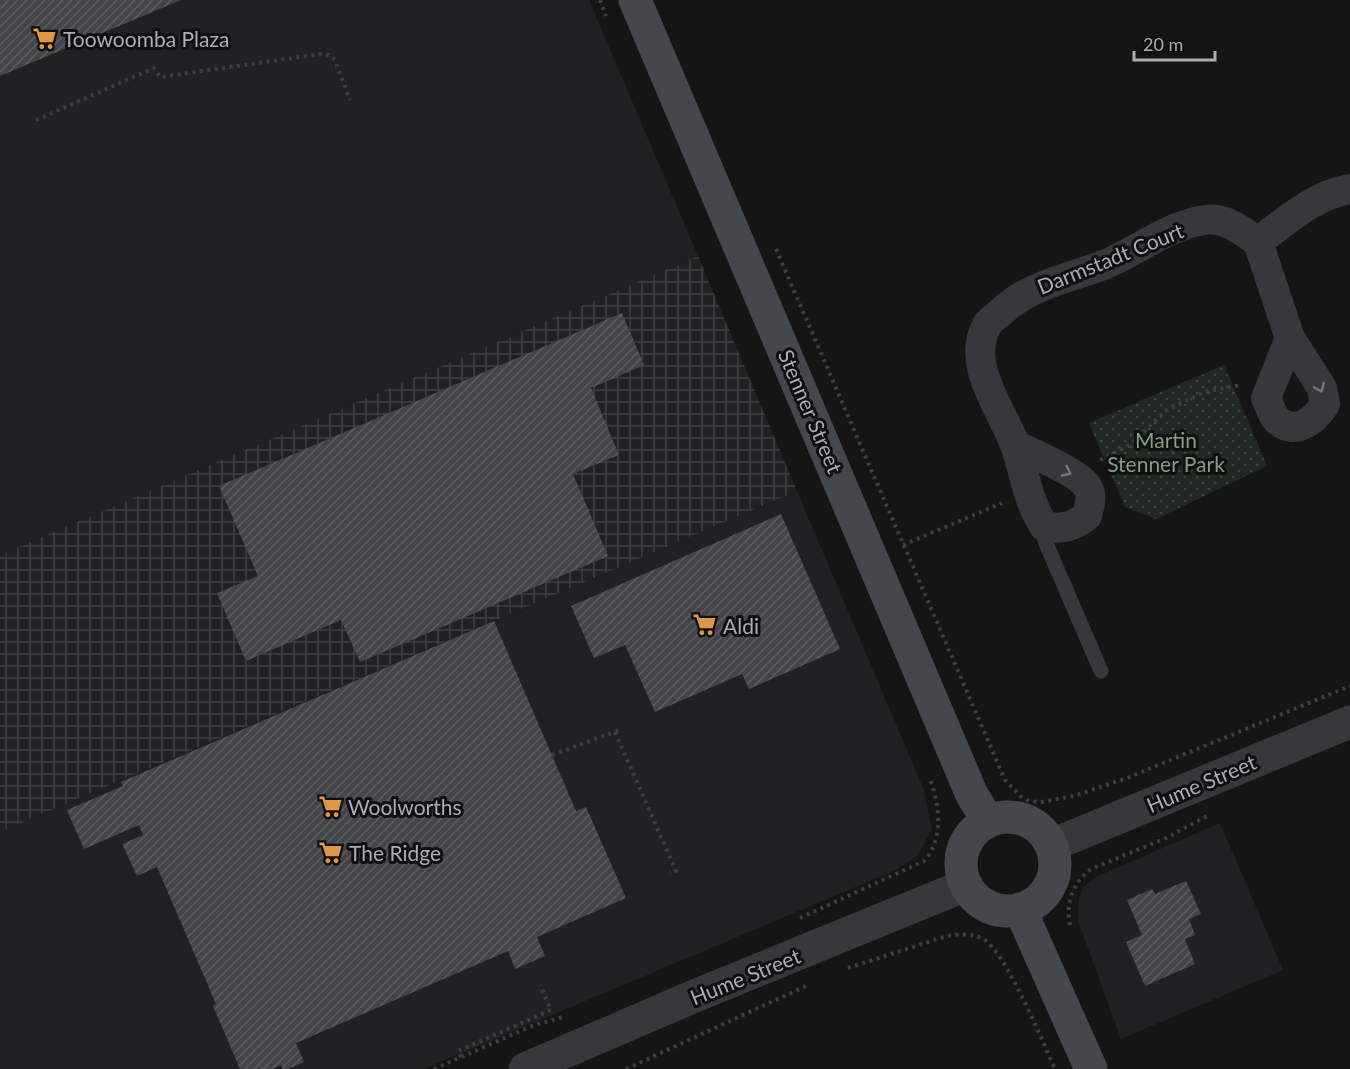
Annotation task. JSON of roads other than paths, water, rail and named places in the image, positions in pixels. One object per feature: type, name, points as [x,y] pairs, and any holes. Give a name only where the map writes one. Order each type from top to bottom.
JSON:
[{"type":"main road","name":"Stenner Street","points":[[635,0],[874,558],[972,795],[988,820]]},
{"type":"main road","points":[[1000,817],[1025,820],[1036,826],[1052,845],[1055,863],[1052,881],[1038,900],[1020,909],[1004,911],[993,908],[973,895],[961,873],[963,848],[977,827],[988,820],[1000,817]]},
{"type":"main road","points":[[1020,909],[1091,1069]]},
{"type":"street","points":[[1290,338],[1266,398],[1276,419],[1288,426],[1304,425],[1316,418],[1325,404],[1322,387],[1290,338],[1258,242],[1307,205],[1336,191],[1350,189]]},
{"type":"street","name":"Darmstadt Court","points":[[1044,525],[1032,508],[1015,445],[982,372],[981,348],[987,325],[1026,292],[1106,264],[1172,230],[1206,219],[1229,222],[1258,242]]},
{"type":"street","points":[[1015,445],[1079,478],[1088,487],[1091,500],[1087,516],[1074,526],[1058,529],[1044,525]]},
{"type":"street","name":"Hume Street","points":[[1052,845],[1350,722]]},
{"type":"street","name":"Hume Street","points":[[525,1069],[697,995],[966,885]]},
{"type":"lane","name":"Darmstadt Court","points":[[1044,525],[1045,541],[1101,670]]},
{"type":"place","name":"Toowoomba Plaza","points":[[45,38]]},
{"type":"place","name":"Aldi","points":[[705,625]]},
{"type":"place","name":"Woolworths","points":[[330,806]]},
{"type":"place","name":"The Ridge","points":[[331,852]]},
{"type":"park label","name":"Martin Stenner Park","points":[[1166,451]]}]
